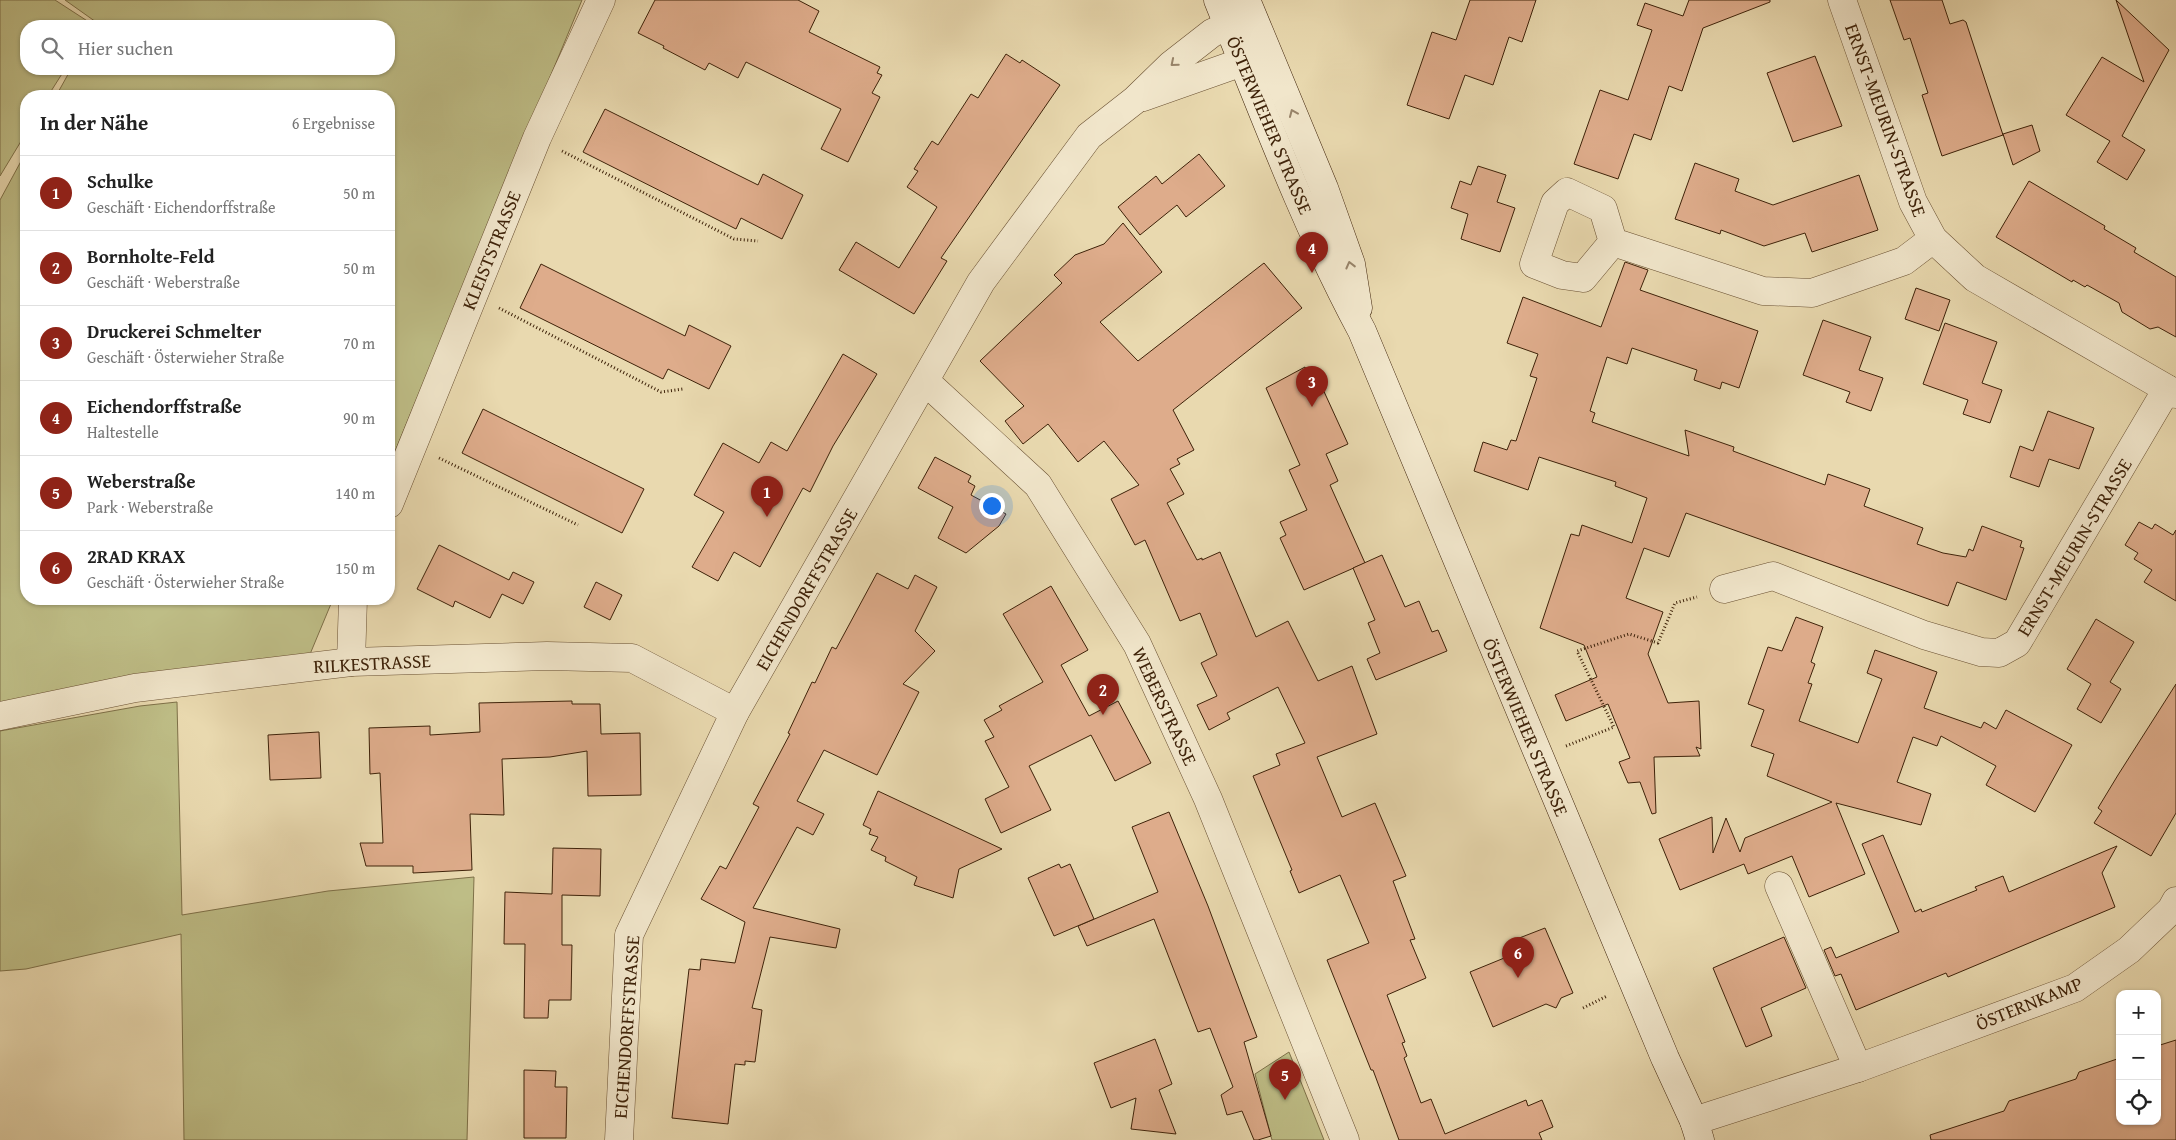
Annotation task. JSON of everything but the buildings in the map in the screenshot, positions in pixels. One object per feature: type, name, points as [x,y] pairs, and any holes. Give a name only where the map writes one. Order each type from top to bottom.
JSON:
[{"type":"street","name":"KLEISTSTRASSE","points":[[395,488],[472,294],[537,138],[601,0]]},
{"type":"street","name":"ÖSTERWIEHER STRASSE","points":[[1218,0],[1242,13],[1268,52],[1324,188],[1351,264],[1362,330]]},
{"type":"street","name":"ERNST-MEURIN-STRASSE","points":[[1724,589],[1773,576],[1924,635],[1981,652],[1999,653],[2017,643],[2172,392],[1975,278],[1934,240],[1912,202],[1842,0]]},
{"type":"street","name":"ÖSTERWIEHER STRASSE","points":[[1242,13],[1243,62],[1333,277],[1362,330],[1653,1030],[1701,1134]]},
{"type":"street","name":"EICHENDORFFSTRASSE","points":[[618,1140],[629,935],[736,712],[981,282],[1088,136],[1134,100],[1171,65],[1212,32],[1242,13]]},
{"type":"street","name":"EICHENDORFFSTRASSE","points":[[1134,100],[1268,52]]},
{"type":"street","name":"ERNST-MEURIN-STRASSE","points":[[1613,242],[1763,291],[1812,293],[1904,261],[1934,240]]},
{"type":"street","name":"WEBERSTRASSE","points":[[925,381],[1038,485],[1137,644],[1211,807],[1345,1140]]},
{"type":"street","points":[[351,662],[354,605]]},
{"type":"street","name":"RILKESTRASSE","points":[[0,716],[136,688],[351,662],[547,656],[632,658],[736,712]]},
{"type":"street","points":[[1779,886],[1858,1068]]},
{"type":"street","name":"ÖSTERNKAMP","points":[[1701,1134],[1858,1068],[2075,988],[2129,950],[2171,910],[2176,901]]},
{"type":"path","points":[[537,138],[734,239],[758,241]]},
{"type":"path","points":[[472,294],[661,392],[683,389]]},
{"type":"path","points":[[411,445],[578,526]]},
{"type":"path","points":[[1564,747],[1614,727],[1577,651],[1629,634],[1658,643],[1675,603],[1724,589]]},
{"type":"path","points":[[1583,1008],[1609,995]]},
{"type":"shaded area","points":[[0,0],[55,0],[86,20],[20,20],[20,75],[61,75],[52,90],[20,90],[20,143],[0,176]]},
{"type":"shaded area","points":[[65,0],[582,0],[395,452],[395,90],[59,90],[68,75],[395,75],[395,20],[93,20]]},
{"type":"shaded area","points":[[20,163],[20,605],[330,605],[308,659],[0,703],[0,200]]},
{"type":"shaded area","points":[[177,702],[182,915],[328,891],[474,877],[467,1140],[184,1140],[181,934],[26,969],[0,971],[0,731],[140,706]]},
{"type":"shaded area","points":[[1289,1052],[1324,1140],[1272,1140],[1255,1074]]},
{"type":"place","name":"Eichendorffstraße","points":[[1312,273]]},
{"type":"place","name":"Druckerei Schmelter","points":[[1312,407]]},
{"type":"place","name":"Schulke","points":[[767,517]]},
{"type":"place","name":"Bornholte-Feld","points":[[1103,715]]},
{"type":"place","name":"2RAD KRAX","points":[[1518,978]]},
{"type":"place","name":"Weberstraße","points":[[1285,1100]]}]
